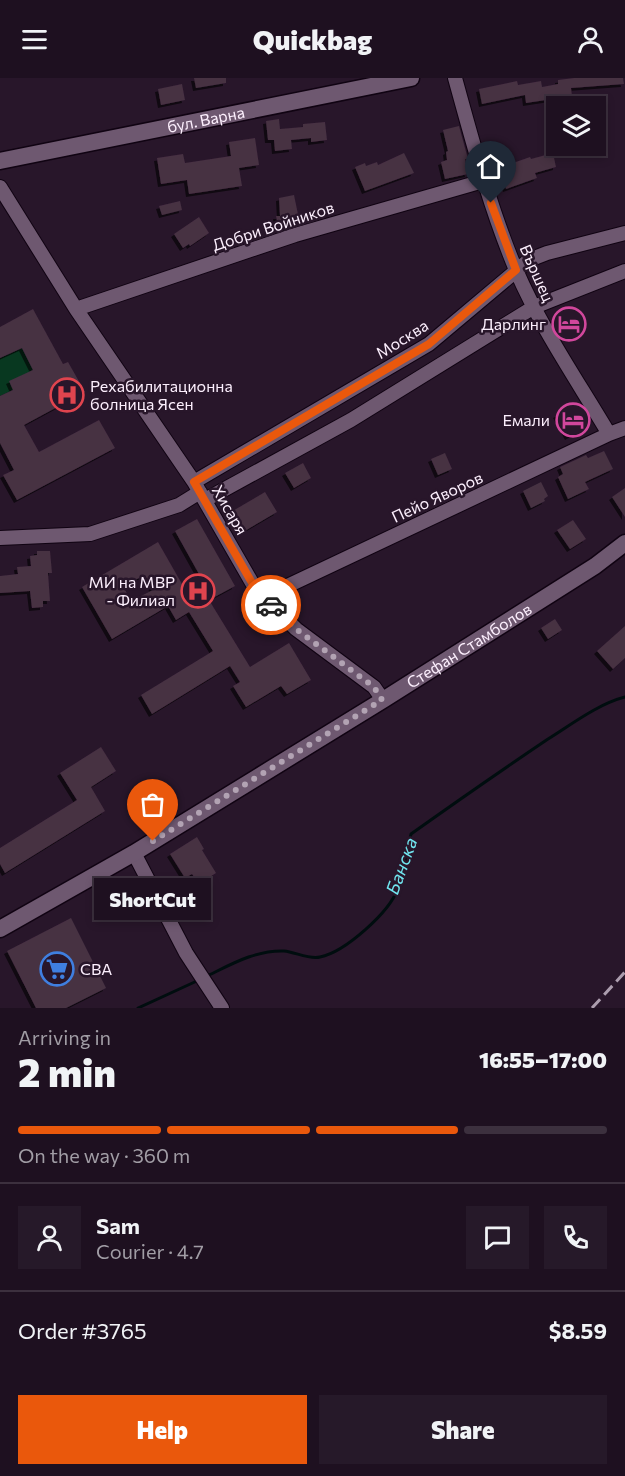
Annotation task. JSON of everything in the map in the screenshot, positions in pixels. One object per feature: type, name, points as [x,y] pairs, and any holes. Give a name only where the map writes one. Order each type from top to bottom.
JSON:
[{"type":"street","name":"бул. Варна","points":[[0,161],[411,78]]},
{"type":"street","name":"Вършец","points":[[454,78],[483,181],[516,270],[534,307],[609,434]]},
{"type":"street","name":"Добри Войников","points":[[76,309],[295,235],[483,181]]},
{"type":"street","name":"Хисаря","points":[[0,187],[76,309],[200,491],[255,588],[296,629],[374,687],[382,700]]},
{"type":"street","name":"Москва","points":[[200,491],[429,344],[529,260],[625,233]]},
{"type":"street","points":[[0,538],[90,534],[179,505],[200,491],[351,420],[534,307],[625,271]]},
{"type":"street","name":"Пейо Яворов","points":[[264,597],[625,428]]},
{"type":"street","name":"Стефан Стамболов","points":[[0,929],[134,853],[382,700],[595,566],[625,543]]},
{"type":"street","points":[[134,853],[191,961],[218,1002]]},
{"type":"green space","points":[[22,348],[33,370],[13,390],[0,396],[0,358]]},
{"type":"building","points":[[194,78],[226,78],[226,83],[196,88]]},
{"type":"building","points":[[623,78],[624,84],[571,88],[572,96],[546,96],[546,100],[526,103],[525,95],[482,104],[479,89],[517,81],[518,85],[541,81],[542,87],[558,84],[558,80]]},
{"type":"building","points":[[182,84],[185,100],[161,105],[158,89]]},
{"type":"building","points":[[279,119],[280,129],[325,122],[327,140],[311,142],[311,138],[291,140],[292,149],[275,151],[274,140],[268,140],[266,121]]},
{"type":"building","points":[[459,126],[468,159],[465,159],[468,174],[445,179],[441,162],[447,160],[446,152],[448,151],[443,130]]},
{"type":"building","points":[[255,138],[259,165],[239,168],[242,186],[189,194],[187,180],[161,184],[157,158],[183,154],[185,163],[231,156],[229,142]]},
{"type":"building","points":[[404,153],[414,173],[365,191],[355,167],[365,163],[366,166],[377,162],[378,165]]},
{"type":"building","points":[[546,155],[554,156],[556,167],[535,173],[537,178],[506,189],[499,168],[530,157],[531,159]]},
{"type":"building","points":[[294,195],[300,224],[279,230],[276,216],[280,216],[279,198]]},
{"type":"building","points":[[180,201],[182,210],[162,215],[159,206]]},
{"type":"building","points":[[199,217],[209,233],[183,248],[174,234]]},
{"type":"building","points":[[33,309],[63,364],[68,362],[85,392],[24,425],[39,452],[99,420],[115,448],[17,500],[3,475],[14,470],[0,443],[0,396],[13,390],[9,381],[33,370],[22,348],[0,358],[0,327]]},
{"type":"building","name":"Дарлинг","points":[[575,309],[585,328],[562,339],[552,320]]},
{"type":"building","name":"Емали","points":[[577,404],[589,425],[568,437],[556,415]]},
{"type":"building","points":[[604,451],[613,469],[585,482],[589,489],[568,499],[558,477],[563,474],[560,467],[586,455],[588,458]]},
{"type":"building","points":[[445,453],[452,469],[438,475],[431,459]]},
{"type":"building","points":[[303,463],[311,478],[294,488],[285,473]]},
{"type":"building","points":[[541,482],[548,496],[544,499],[545,501],[531,508],[523,491]]},
{"type":"building","points":[[625,488],[625,517],[612,497]]},
{"type":"building","points":[[265,492],[277,512],[243,532],[231,512]]},
{"type":"building","points":[[197,519],[235,586],[209,600],[250,667],[289,643],[311,680],[287,694],[281,686],[246,707],[233,686],[240,682],[230,666],[152,714],[141,695],[213,651],[189,612],[176,620],[168,606],[112,639],[82,587],[158,542],[182,584],[199,574],[175,531]],"holes":[[[145,575],[153,590],[131,601],[123,586]]]},
{"type":"building","points":[[573,520],[586,539],[570,549],[557,530]]},
{"type":"building","points":[[37,551],[50,551],[52,573],[48,573],[50,601],[43,601],[43,607],[32,608],[30,591],[0,593],[0,576],[18,574],[17,567],[31,566],[30,556],[37,555]]},
{"type":"building","points":[[555,619],[562,630],[548,639],[541,628]]},
{"type":"building","points":[[625,626],[625,658],[613,669],[597,651]]},
{"type":"building","points":[[101,747],[116,771],[91,787],[105,811],[5,873],[0,864],[0,848],[77,800],[60,773]]},
{"type":"building","points":[[197,837],[216,873],[199,884],[192,874],[185,878],[170,854]]},
{"type":"building","name":"CBA","points":[[71,918],[106,988],[66,1008],[36,1008],[7,951]]},
{"type":"waterway","name":"Банска","points":[[205,977],[243,959],[263,953],[284,951],[316,958],[342,947],[365,930],[393,898],[402,875],[411,834],[576,721],[605,704],[625,697]]},
{"type":"waterway","name":"Банска","points":[[138,1008],[199,980]]},
{"type":"railway","points":[[592,1008],[625,972]]},
{"type":"way so far","points":[[153,841],[382,700],[374,687],[296,629],[271,605]]},
{"type":"place","name":"Дарлинг","points":[[569,324]]},
{"type":"place","name":"Рехабилитационна болница Ясен","points":[[67,395]]},
{"type":"place","name":"Емали","points":[[573,420]]},
{"type":"place","name":"МИ на МВР - Филиал","points":[[198,591]]},
{"type":"place","name":"ShortCut","points":[[153,841]]},
{"type":"place","name":"CBA","points":[[57,969]]},
{"type":"route","points":[[271,605],[255,588],[194,482],[429,344],[516,270],[491,203]]}]
